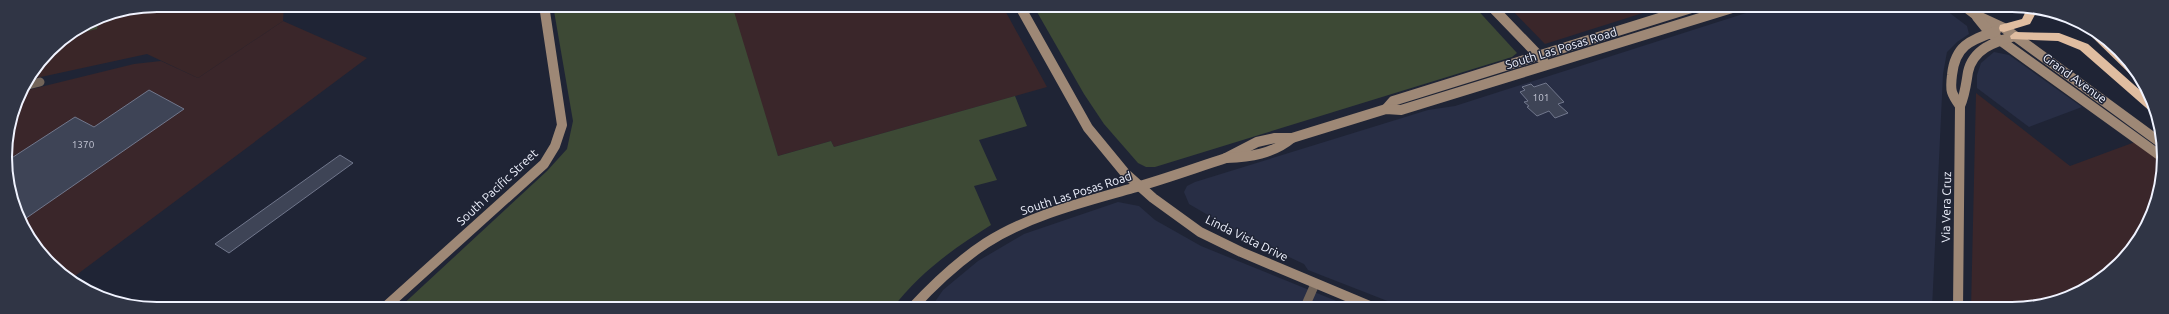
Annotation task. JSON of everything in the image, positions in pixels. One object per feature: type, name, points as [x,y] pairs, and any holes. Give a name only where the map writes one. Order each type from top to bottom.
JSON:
[{"type":"highway","points":[[2004,28],[2026,21],[2030,13]]},
{"type":"highway","points":[[2015,36],[2059,37],[2084,47],[2145,101]]},
{"type":"main road","name":"South Pacific Street","points":[[391,302],[544,164],[555,146],[562,125],[545,12]]},
{"type":"main road","name":"Linda Vista Drive","points":[[1023,12],[1088,128],[1139,186],[1200,232],[1241,252],[1360,302]]},
{"type":"main road","points":[[1497,12],[1548,66]]},
{"type":"main road","name":"South Las Posas Road","points":[[1386,109],[1393,101],[1679,12]]},
{"type":"main road","name":"South Las Posas Road","points":[[918,302],[948,270],[981,246],[1010,229],[1062,209],[1226,158],[1246,158],[1285,145],[1292,138],[1386,109],[1401,110],[1720,12]]},
{"type":"main road","name":"Grand Avenue","points":[[1972,12],[2004,28],[2156,140]]},
{"type":"main road","name":"Grand Avenue","points":[[1976,15],[1990,33],[2157,153]]},
{"type":"main road","points":[[1962,102],[1950,91],[1953,63],[1958,52],[1966,43],[2004,28]]},
{"type":"main road","name":"Via Vera Cruz","points":[[1958,302],[1962,102],[1966,94],[1970,63],[1978,51],[2000,40],[2015,36]]},
{"type":"main road","points":[[2093,107],[2102,108],[2133,127],[2150,135]]},
{"type":"street","points":[[31,84],[40,82]]},
{"type":"street","points":[[1307,302],[1316,284]]},
{"type":"shaded area","points":[[148,12],[284,12],[283,21],[198,78],[147,54],[35,78],[54,54],[76,36],[102,23],[119,17]]},
{"type":"shaded area","points":[[732,12],[1006,12],[1047,87],[834,147],[831,141],[778,156]]},
{"type":"shaded area","points":[[1514,12],[1646,12],[1545,44]]},
{"type":"shaded area","points":[[1749,12],[1948,12],[1967,26],[1969,34],[1957,42],[1947,52],[1943,74],[1932,302],[1390,302],[1308,270],[1304,264],[1244,236],[1189,204],[1184,192],[1187,186],[1195,182],[1428,110],[1455,106]]},
{"type":"shaded area","points":[[283,21],[367,58],[74,277],[54,260],[36,238],[23,212],[17,195],[12,166],[13,138],[17,119],[28,90],[134,64],[161,61],[198,78]]},
{"type":"shaded area","points":[[1994,52],[2009,55],[2082,107],[2029,127],[1977,88],[1977,75],[1981,63]]},
{"type":"shaded area","points":[[1976,93],[2070,166],[2135,142],[2157,158],[2156,176],[2152,195],[2138,230],[2115,260],[2093,278],[2059,294],[2031,301],[1971,302]]},
{"type":"shaded area","points":[[1118,202],[1139,206],[1155,220],[1201,246],[1339,302],[935,302],[943,290],[978,261],[1024,234]]},
{"type":"green space","points":[[554,12],[734,12],[778,156],[831,141],[834,147],[1015,96],[1027,126],[979,140],[997,180],[974,186],[991,225],[938,262],[925,273],[897,302],[406,302],[547,171],[567,149],[573,121]]},
{"type":"green space","points":[[1037,12],[1479,12],[1517,53],[1512,57],[1155,167],[1146,167],[1138,163],[1104,124],[1084,94]]},
{"type":"green space","points":[[98,25],[97,29],[82,32]]},
{"type":"building","points":[[1546,83],[1564,102],[1558,104],[1568,113],[1555,118],[1549,111],[1537,116],[1527,107],[1529,106],[1524,102],[1528,101],[1520,92],[1525,90],[1522,87],[1531,84],[1534,87]]},
{"type":"building","points":[[149,90],[184,109],[26,218],[17,195],[13,176],[12,158],[75,117],[94,127]]},
{"type":"building","points":[[340,155],[353,163],[229,253],[215,244]]}]
